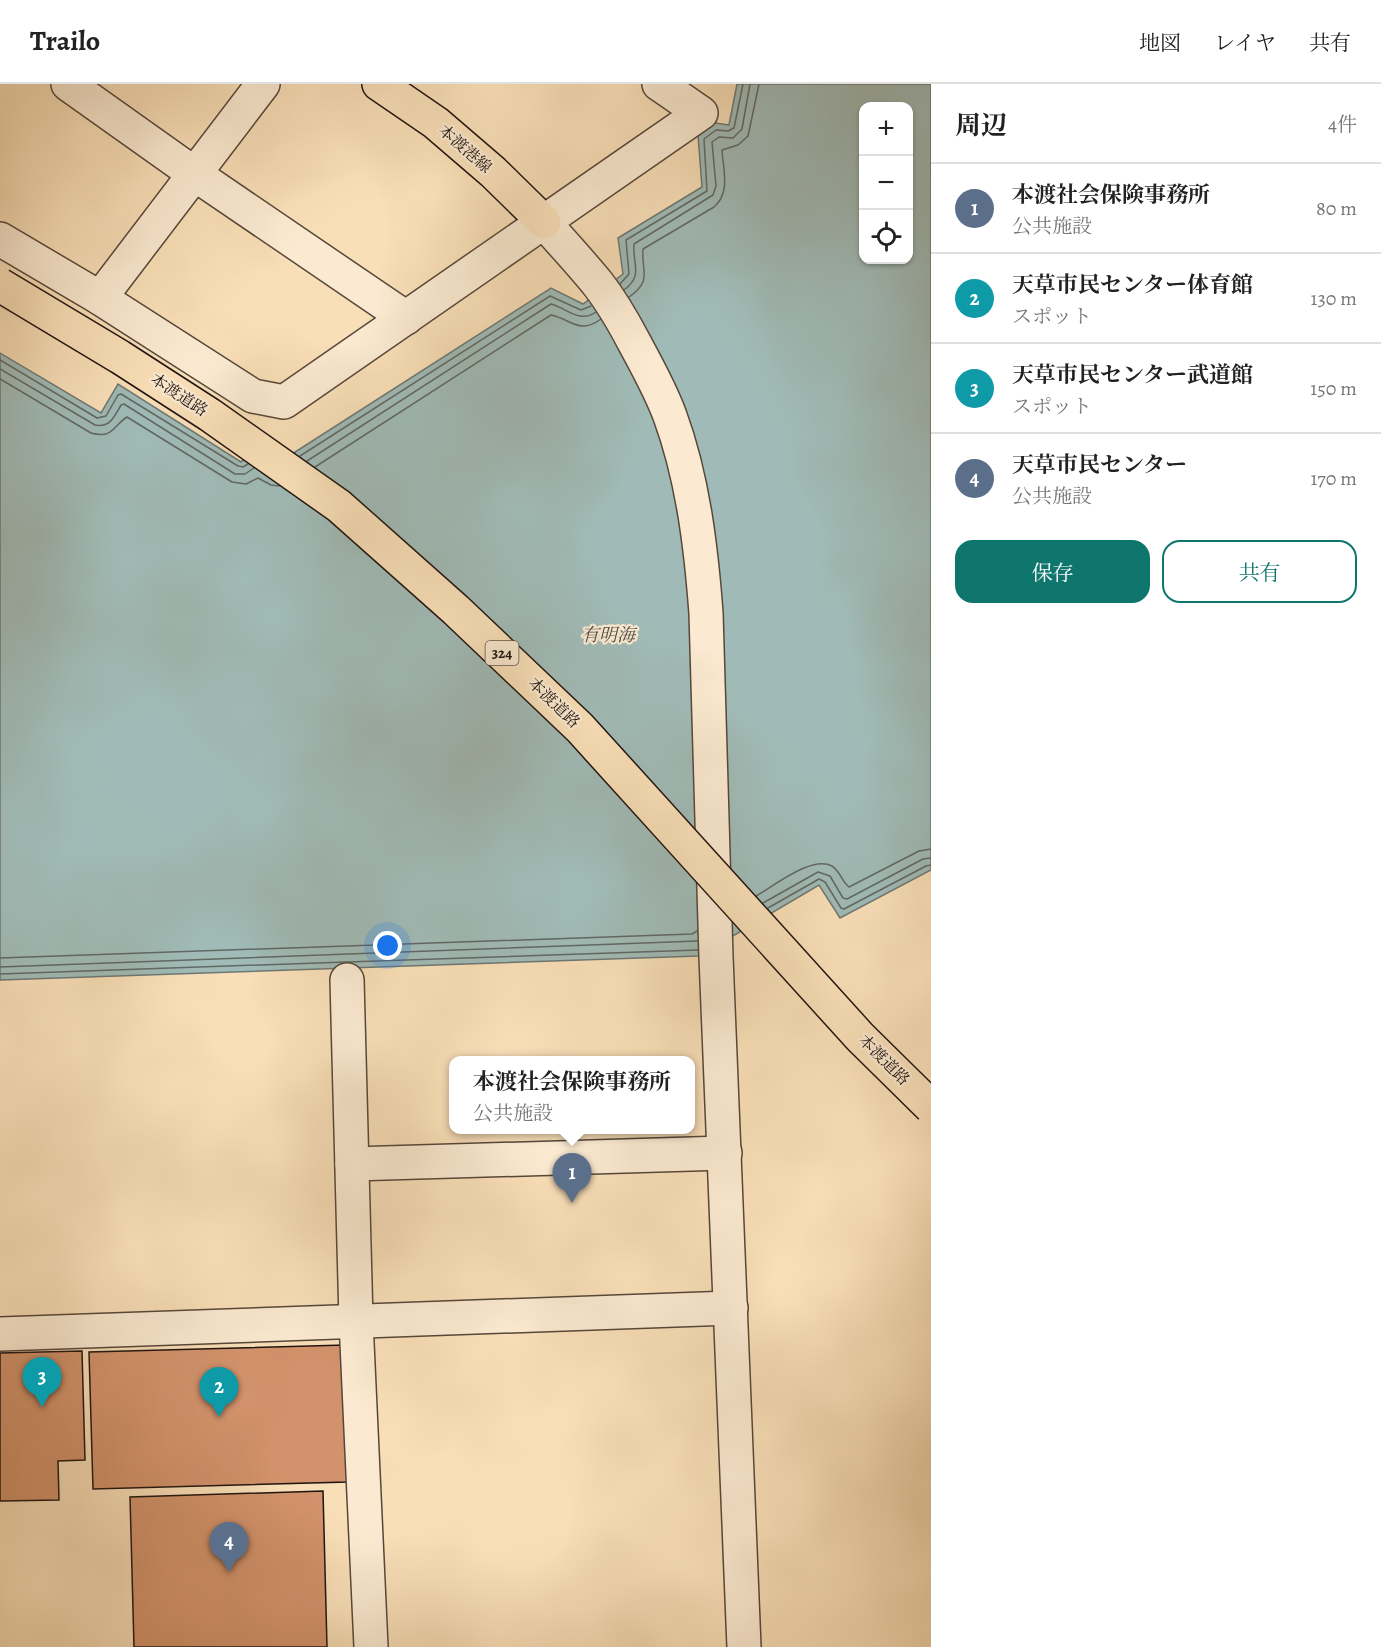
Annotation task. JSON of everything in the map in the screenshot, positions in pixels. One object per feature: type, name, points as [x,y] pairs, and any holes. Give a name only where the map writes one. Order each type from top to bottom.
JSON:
[{"type":"main road","name":"本渡港線","points":[[380,84],[436,123],[493,172],[544,222]]},
{"type":"main road","name":"本渡道路","points":[[0,285],[120,357],[210,415],[330,500],[456,610],[580,728],[860,1037],[931,1107]]},
{"type":"street","points":[[68,84],[196,175],[406,318]]},
{"type":"street","points":[[100,298],[196,175],[263,84]]},
{"type":"street","points":[[0,239],[100,298],[253,396],[284,402],[701,113],[659,84]]},
{"type":"street","points":[[544,222],[600,285],[650,370],[670,416],[684,465],[702,563],[706,613],[716,957],[744,1647]]},
{"type":"street","points":[[347,980],[356,1321],[371,1647]]},
{"type":"street","points":[[352,1164],[725,1153]]},
{"type":"street","points":[[0,1335],[731,1308]]},
{"type":"water","name":"有明海","points":[[737,84],[931,84],[931,870],[840,918],[819,885],[699,956],[0,980],[0,353],[101,413],[118,384],[241,462],[254,449],[278,463],[551,288],[583,304],[623,274],[618,238],[702,187],[698,135],[715,123],[729,125]]},
{"type":"building","points":[[345,1345],[348,1482],[93,1489],[89,1352]]},
{"type":"building","points":[[82,1351],[85,1460],[58,1461],[59,1500],[0,1501],[0,1353]]},
{"type":"building","points":[[323,1491],[327,1647],[134,1647],[130,1497]]},
{"type":"place","name":"本渡社会保険事務所","points":[[572,1203]]},
{"type":"place","name":"天草市民センター武道館","points":[[42,1407]]},
{"type":"place","name":"天草市民センター体育館","points":[[219,1417]]},
{"type":"place","name":"天草市民センター","points":[[229,1572]]}]
